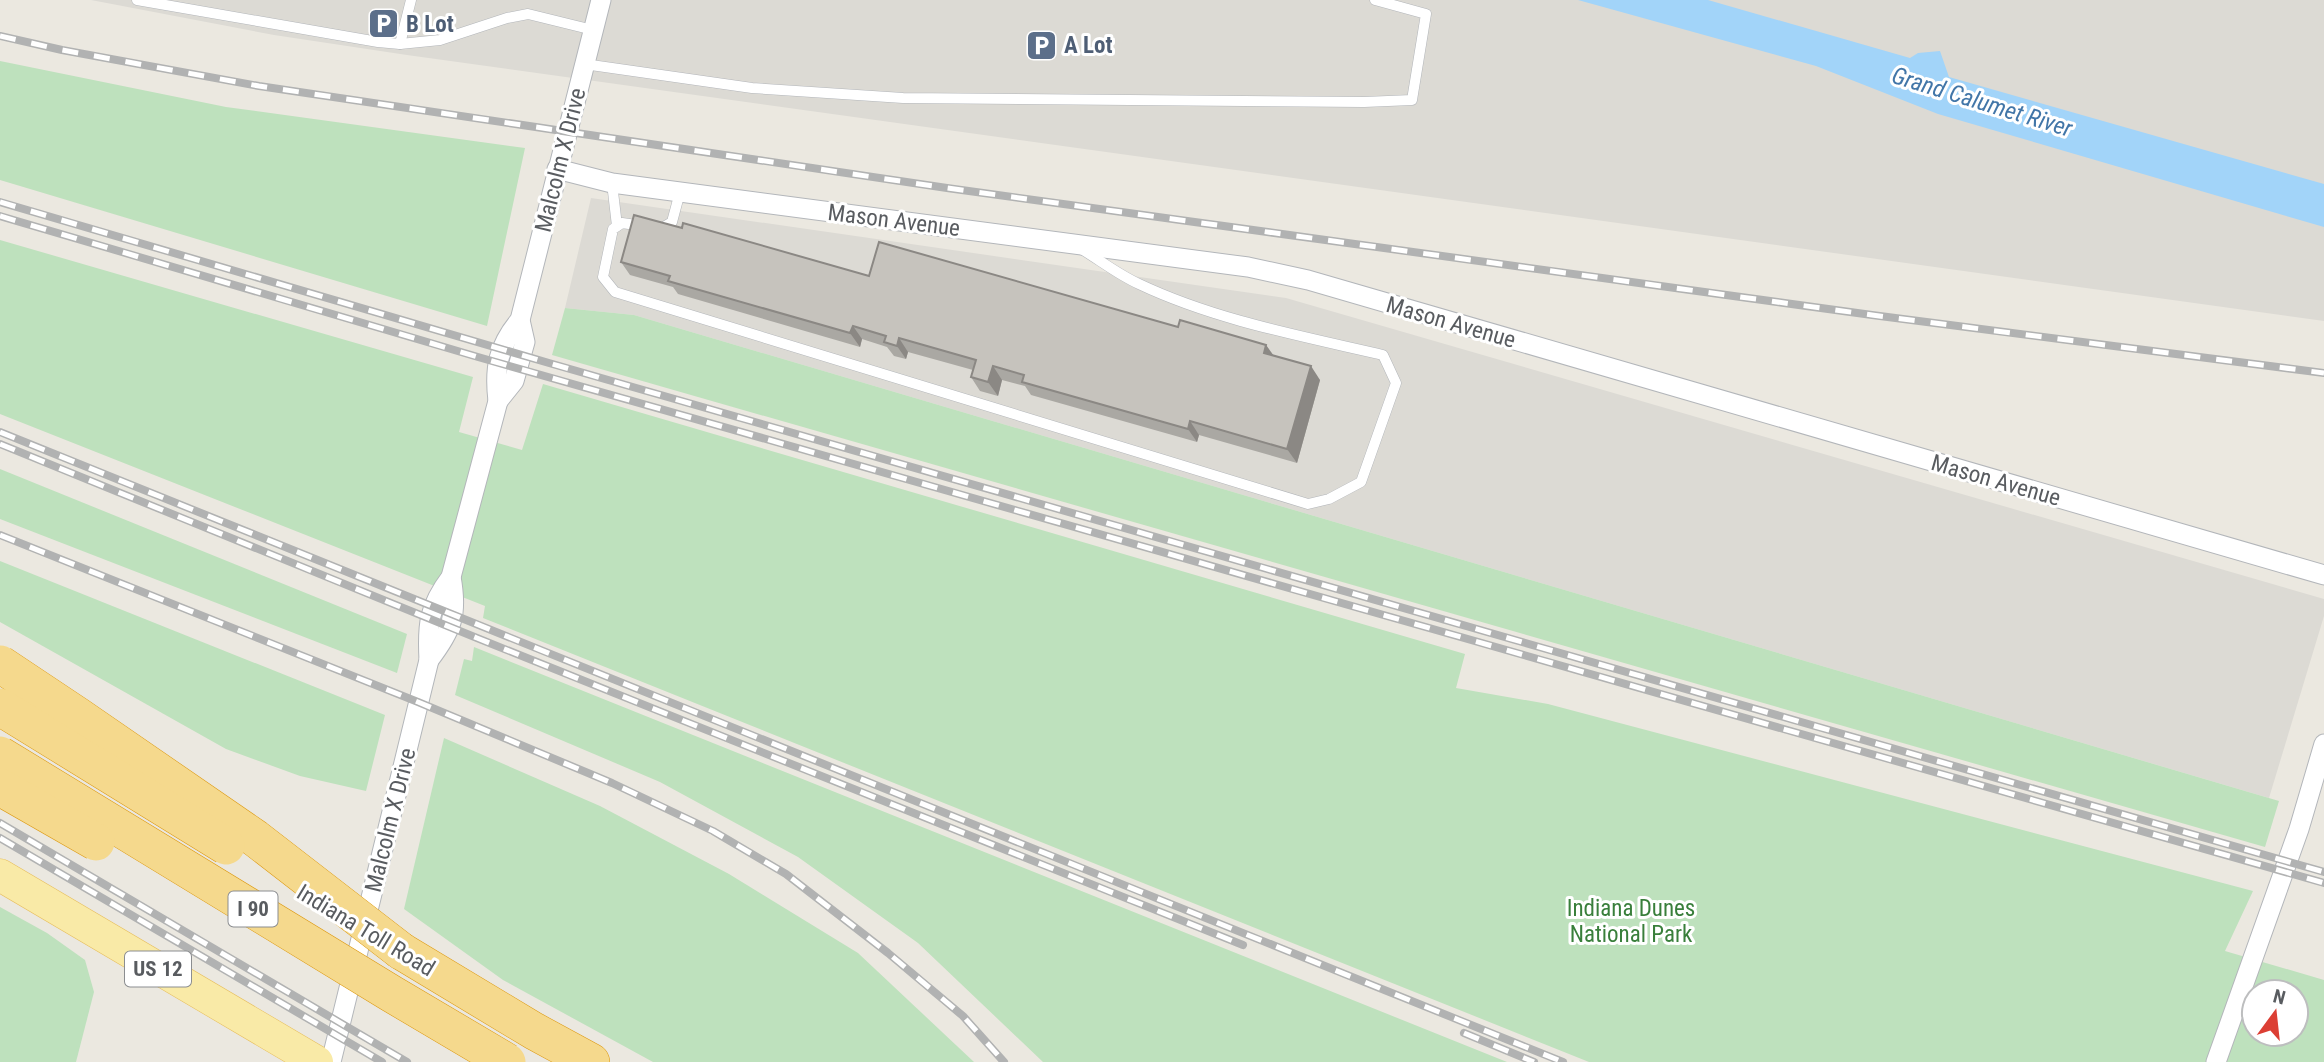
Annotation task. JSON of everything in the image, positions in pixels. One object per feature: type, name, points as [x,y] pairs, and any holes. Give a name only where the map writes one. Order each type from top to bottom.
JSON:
[{"type":"highway","points":[[0,664],[255,838],[401,951]]},
{"type":"highway","name":"Indiana Toll Road","points":[[0,707],[534,1031],[591,1062]]},
{"type":"highway","name":"Indiana Toll Road","points":[[0,755],[507,1062]]},
{"type":"highway","points":[[0,787],[195,898],[392,994]]},
{"type":"main road","name":"US 12","points":[[0,875],[317,1062]]},
{"type":"street","name":"Malcolm X Drive","points":[[331,1062],[429,660],[446,637],[456,602],[452,577],[498,401],[514,381],[525,342],[520,320],[601,0]]},
{"type":"street","name":"Mason Avenue","points":[[557,169],[612,183],[1248,267],[1308,280],[2324,575]]},
{"type":"street","points":[[2216,1062],[2299,829],[2324,744]]},
{"type":"lane","points":[[137,0],[400,44],[440,40],[507,18],[528,14],[593,30]]},
{"type":"lane","points":[[400,44],[411,0]]},
{"type":"lane","points":[[584,64],[752,88],[917,98],[1364,102],[1412,100],[1426,14],[1375,0]]},
{"type":"lane","points":[[612,183],[617,226]]},
{"type":"lane","points":[[680,192],[672,222],[662,228],[622,223],[613,229],[603,276],[615,292],[1308,504],[1329,499],[1361,482],[1396,383],[1383,355],[1248,323],[1185,303],[1137,283],[1074,244]]},
{"type":"shaded area","points":[[91,0],[2324,0],[2324,321],[407,55],[274,35]]},
{"type":"shaded area","points":[[591,198],[1286,298],[2324,599],[2324,616],[2269,798],[634,315],[565,308]]},
{"type":"green space","points":[[0,61],[226,107],[525,148],[487,326],[0,180]]},
{"type":"green space","name":"Indiana Dunes National Park","points":[[0,240],[473,377],[459,432],[522,450],[543,384],[1465,654],[1456,688],[1548,704],[2253,891],[2225,951],[2324,980],[2324,1062],[1589,1062],[483,618],[485,606],[0,414]]},
{"type":"green space","points":[[565,308],[634,315],[2279,801],[2265,847],[552,355]]},
{"type":"green space","points":[[0,469],[407,634],[397,673],[0,519]]},
{"type":"green space","points":[[0,561],[385,715],[366,791],[300,776],[226,749],[0,622]]},
{"type":"green space","points":[[474,647],[1507,1062],[1043,1062],[918,943],[798,857],[660,782],[455,695],[464,659],[472,661]]},
{"type":"green space","points":[[444,738],[600,806],[729,874],[858,953],[974,1062],[653,1062],[503,980],[404,909]]},
{"type":"green space","points":[[0,907],[47,933],[85,960],[94,992],[76,1062],[0,1062]]},
{"type":"water","name":"Grand Calumet River","points":[[1578,0],[1708,0],[1910,58],[1918,53],[1940,51],[1949,77],[2324,184],[2324,227],[1938,114],[1816,66]]},
{"type":"building","points":[[634,215],[682,228],[683,223],[869,276],[879,242],[1178,327],[1180,320],[1266,345],[1264,353],[1311,366],[1287,449],[1190,421],[1188,429],[1022,382],[1024,375],[993,366],[988,382],[971,377],[976,360],[899,338],[897,346],[884,342],[886,336],[853,326],[850,333],[668,281],[670,276],[621,262]]},
{"type":"railway","points":[[0,36],[259,86],[947,188],[1872,315],[2324,373]]},
{"type":"railway","points":[[0,202],[549,363],[2324,872]]},
{"type":"railway","points":[[0,216],[478,357],[2324,883]]},
{"type":"railway","points":[[0,432],[1563,1062]]},
{"type":"railway","points":[[0,444],[1243,945]]},
{"type":"railway","points":[[0,535],[418,702],[612,783],[713,831],[786,874],[888,953],[963,1016],[1004,1062]]},
{"type":"railway","points":[[0,823],[407,1062]]},
{"type":"railway","points":[[0,838],[382,1062]]},
{"type":"railway","points":[[1464,1033],[1534,1062]]},
{"type":"place","name":"B Lot","points":[[383,24]]},
{"type":"place","name":"A Lot","points":[[1041,45]]}]
